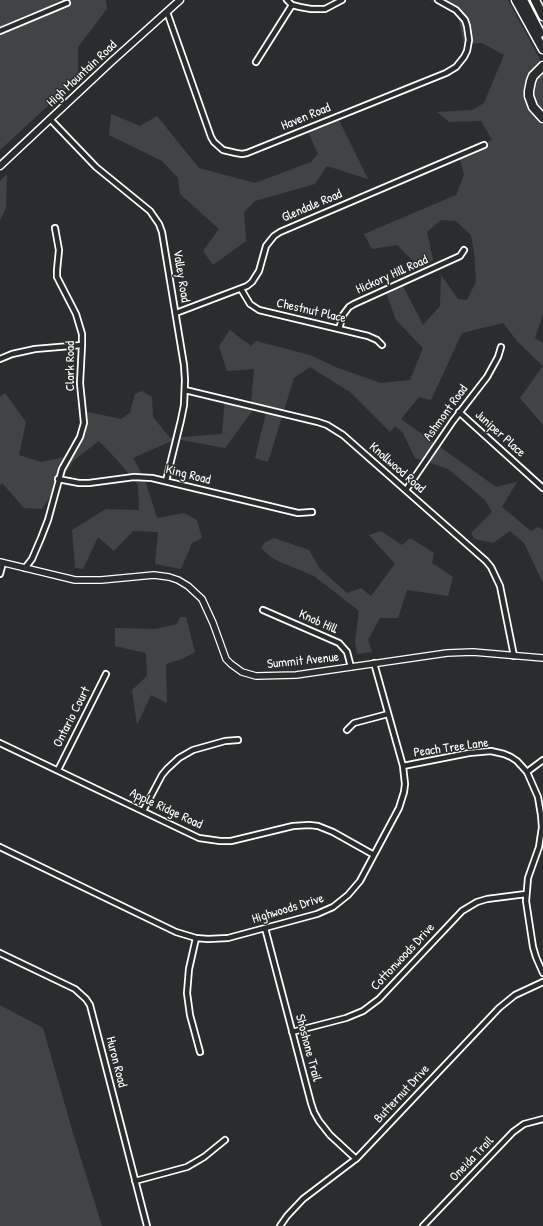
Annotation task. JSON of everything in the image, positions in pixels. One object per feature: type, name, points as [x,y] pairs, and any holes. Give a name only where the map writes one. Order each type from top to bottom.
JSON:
[{"type":"highway","points":[[516,0],[543,49]]},
{"type":"highway","points":[[523,0],[543,39]]},
{"type":"highway","points":[[535,0],[543,16]]},
{"type":"highway","points":[[543,66],[533,76],[529,91],[529,96],[533,107],[543,118]]},
{"type":"main road","name":"High Mountain Road","points":[[0,166],[110,62],[180,0]]},
{"type":"street","points":[[287,0],[292,5],[311,9],[325,9],[342,0]]},
{"type":"street","name":"Haven Road","points":[[167,12],[211,137],[223,150],[236,154],[242,154],[428,80],[456,67],[461,62],[467,51],[469,40],[468,26],[456,10],[438,0]]},
{"type":"street","points":[[0,32],[67,3]]},
{"type":"street","points":[[256,62],[292,5]]},
{"type":"street","name":"Valley Road","points":[[50,119],[96,167],[144,205],[155,218],[162,232],[184,365],[185,390],[181,420],[166,481]]},
{"type":"street","name":"Glendale Road","points":[[176,313],[242,289],[252,282],[259,271],[266,246],[274,236],[280,232],[484,145]]},
{"type":"street","name":"Clark Road","points":[[25,568],[32,559],[43,532],[52,506],[58,479],[66,459],[80,437],[84,423],[80,375],[82,334],[76,314],[58,277],[57,270],[59,250],[55,228]]},
{"type":"street","name":"Hickory Hill Road","points":[[339,329],[346,311],[354,304],[460,256],[464,250]]},
{"type":"street","name":"Chestnut Place","points":[[242,289],[250,304],[259,310],[368,336],[377,340],[382,345]]},
{"type":"street","points":[[0,359],[12,354],[35,349],[82,345]]},
{"type":"street","name":"Ashmont Road","points":[[406,490],[459,412],[487,376],[498,357],[501,347]]},
{"type":"street","name":"Knollwood Road","points":[[185,390],[314,421],[327,425],[343,435],[491,567],[500,586],[514,656]]},
{"type":"street","name":"Juniper Place","points":[[459,412],[543,488]]},
{"type":"street","name":"King Road","points":[[58,479],[79,483],[90,483],[143,477],[166,481],[298,513],[312,512]]},
{"type":"street","points":[[0,574],[1,563]]},
{"type":"street","name":"Summit Avenue","points":[[1,563],[86,581],[150,575],[169,577],[178,580],[188,586],[202,599],[226,659],[236,669],[249,675],[296,676],[447,653],[472,652],[543,658]]},
{"type":"street","name":"Knob Hill","points":[[263,610],[338,643],[347,652],[351,667]]},
{"type":"street","name":"Highwoods Drive","points":[[0,847],[176,932],[196,938],[228,938],[316,914],[333,907],[355,888],[374,855],[402,800],[405,784],[402,766],[374,663]]},
{"type":"street","name":"Ontario Court","points":[[58,770],[106,674]]},
{"type":"street","points":[[347,730],[354,723],[388,714]]},
{"type":"street","points":[[143,811],[162,775],[172,763],[193,750],[216,743],[238,740]]},
{"type":"street","name":"Apple Ridge Road","points":[[0,743],[190,835],[220,841],[240,839],[293,826],[309,825],[318,826],[333,832],[374,855]]},
{"type":"street","name":"Peach Tree Lane","points":[[402,766],[469,753],[491,752],[504,754],[511,757],[527,772],[538,798],[542,827],[539,847],[528,878],[526,894],[533,948],[543,973]]},
{"type":"street","points":[[527,772],[543,760]]},
{"type":"street","name":"Cottonwoods Drive","points":[[292,1032],[346,1018],[363,1011],[379,999],[462,911],[477,902],[487,899],[526,894]]},
{"type":"street","name":"Shoshone Trail","points":[[264,928],[314,1112],[330,1135],[356,1159]]},
{"type":"street","points":[[196,938],[189,969],[187,993],[190,1019],[200,1052]]},
{"type":"street","name":"Huron Road","points":[[0,953],[75,989],[81,993],[90,1005],[147,1226]]},
{"type":"street","name":"Butternut Drive","points":[[280,1226],[287,1216],[304,1199],[356,1159],[499,1008],[515,996],[543,982]]},
{"type":"street","name":"Oneida Trail","points":[[423,1226],[513,1132],[524,1124],[543,1119]]},
{"type":"street","points":[[135,1181],[187,1167],[204,1158],[225,1140]]},
{"type":"shaded area","points":[[0,0],[106,0],[107,9],[78,47],[78,78],[0,150]]},
{"type":"shaded area","points":[[430,0],[508,0],[543,65],[543,314],[535,338],[543,343],[543,366],[518,342],[503,323],[462,333],[431,400],[419,397],[401,419],[496,487],[517,482],[502,507],[531,531],[538,527],[543,530],[543,583],[524,543],[510,531],[493,543],[475,539],[471,533],[492,512],[485,500],[448,469],[415,458],[403,433],[395,426],[390,432],[350,392],[310,367],[294,378],[268,462],[255,458],[267,409],[256,406],[225,448],[176,439],[133,458],[145,480],[157,518],[184,513],[197,520],[202,538],[192,543],[181,569],[155,564],[158,532],[133,531],[114,551],[98,537],[83,569],[75,568],[72,530],[106,509],[139,510],[138,485],[99,441],[74,460],[42,509],[24,508],[2,483],[0,485],[0,397],[5,393],[26,422],[19,455],[41,462],[65,457],[80,438],[84,411],[121,419],[130,413],[135,394],[142,391],[152,397],[153,417],[170,438],[222,434],[225,397],[251,404],[254,369],[227,371],[219,346],[230,330],[251,346],[256,341],[310,355],[338,368],[381,383],[410,380],[423,348],[396,320],[384,287],[401,282],[423,325],[440,306],[441,275],[458,299],[467,300],[476,282],[474,252],[471,235],[456,221],[441,220],[427,232],[433,260],[421,269],[397,245],[372,249],[364,234],[456,195],[464,175],[459,155],[492,140],[481,121],[449,122],[437,112],[472,110],[484,103],[504,55],[482,43],[464,44],[458,16]]},
{"type":"shaded area","points":[[111,114],[140,126],[157,116],[199,168],[255,183],[311,162],[318,154],[306,128],[337,116],[368,179],[327,166],[315,184],[255,201],[244,212],[246,241],[213,265],[203,251],[219,229],[180,194],[178,178],[162,161],[109,135]]},
{"type":"shaded area","points":[[7,174],[6,208],[0,221],[0,181]]},
{"type":"shaded area","points":[[543,366],[543,425],[520,398]]},
{"type":"shaded area","points":[[381,531],[402,545],[410,538],[434,553],[432,563],[453,577],[448,596],[407,590],[398,618],[380,618],[368,640],[372,652],[357,654],[355,641],[359,611],[314,576],[278,561],[261,548],[264,543],[274,538],[309,550],[320,569],[347,593],[361,588],[371,596],[395,564],[369,535]]},
{"type":"shaded area","points":[[180,617],[186,617],[195,652],[182,659],[166,664],[167,703],[151,695],[137,725],[132,690],[147,676],[146,653],[115,646],[115,628],[155,629],[177,624]]},
{"type":"shaded area","points":[[0,1005],[43,1028],[73,1133],[102,1226],[0,1226]]}]
